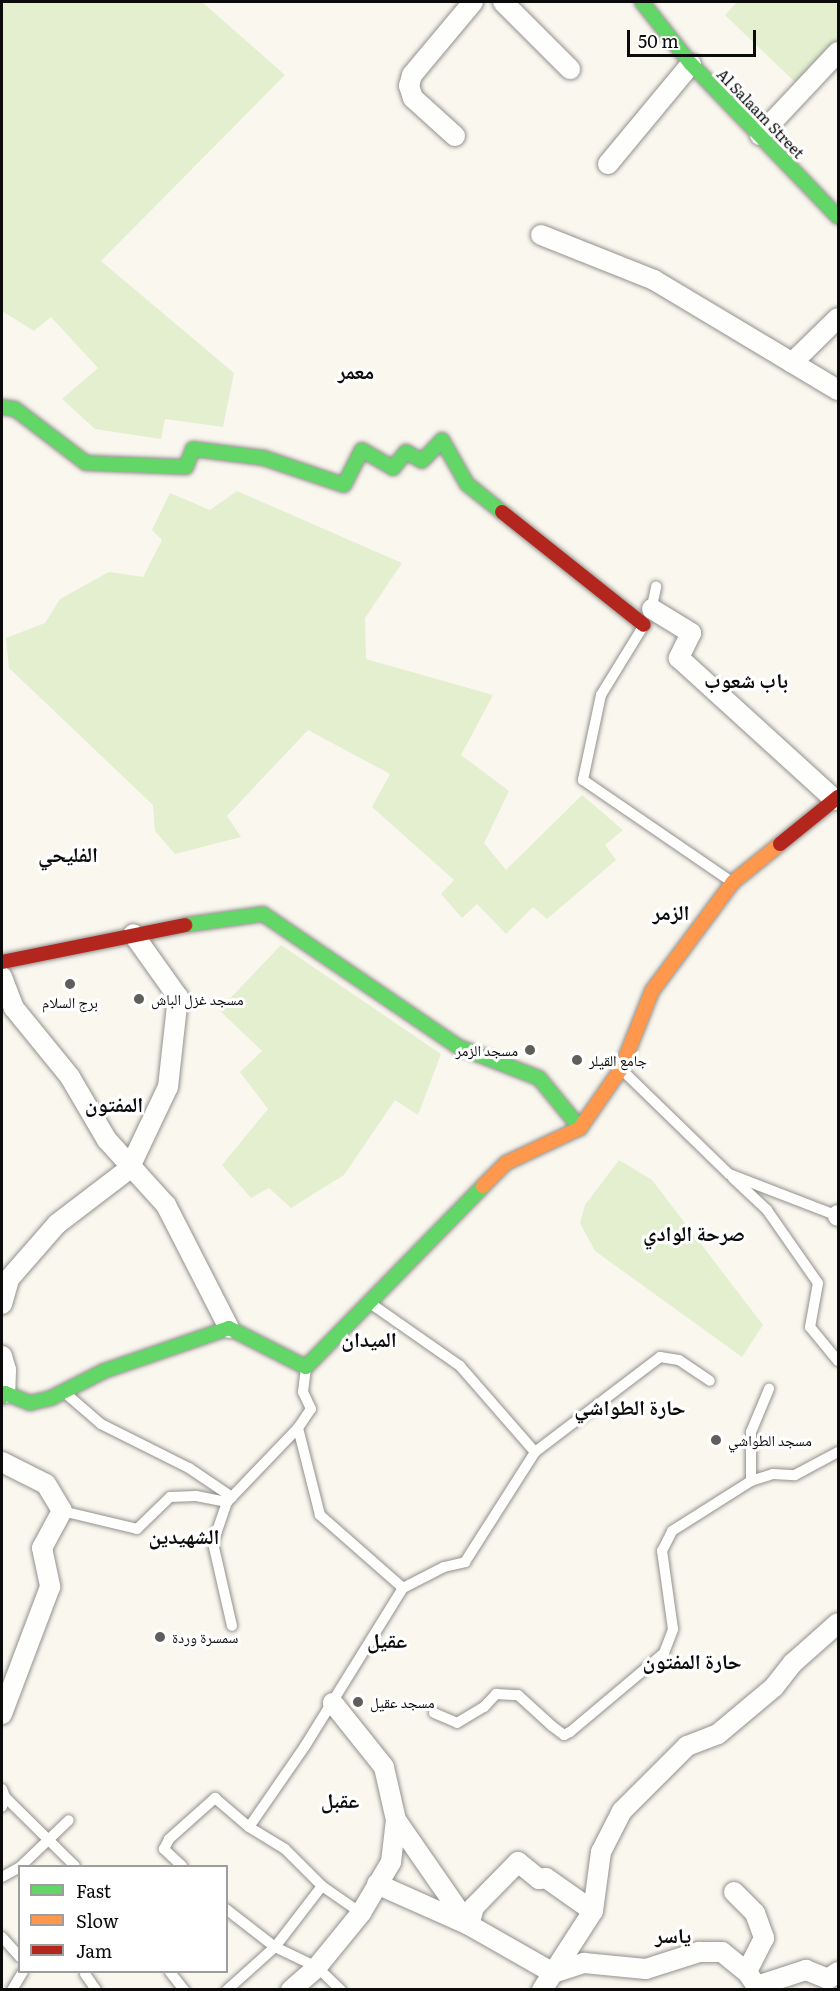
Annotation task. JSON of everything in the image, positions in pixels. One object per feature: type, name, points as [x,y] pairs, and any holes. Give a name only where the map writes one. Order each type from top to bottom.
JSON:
[{"type":"street","points":[[454,136],[413,98],[409,86],[412,75],[473,2]]},
{"type":"street","points":[[503,2],[570,69]]},
{"type":"street","name":"Al Salaam Street","points":[[642,2],[691,64],[838,217]]},
{"type":"street","points":[[760,135],[838,52]]},
{"type":"street","points":[[608,164],[691,64]]},
{"type":"street","points":[[541,235],[654,280],[838,390]]},
{"type":"street","points":[[792,363],[838,318]]},
{"type":"street","points":[[2,407],[15,409],[86,463],[186,467],[193,450],[264,458],[344,485],[362,450],[393,468],[406,452],[422,461],[442,440],[467,483],[648,617],[691,633],[679,658],[837,799],[733,882],[652,992],[621,1069],[580,1128],[506,1163],[367,1301],[306,1367],[229,1329],[166,1205],[129,1169],[107,1140],[70,1077],[14,1008],[2,977]]},
{"type":"street","points":[[2,962],[133,934],[263,914],[459,1047],[539,1078],[580,1128]]},
{"type":"street","points":[[2,1304],[9,1279],[57,1224],[129,1169],[168,1087],[178,997],[133,934]]},
{"type":"street","points":[[2,1356],[6,1370],[3,1395],[30,1403],[63,1392],[104,1371],[229,1329]]},
{"type":"street","points":[[2,1462],[46,1484],[62,1511],[42,1548],[50,1587],[2,1714]]},
{"type":"street","points":[[542,1989],[593,1911],[601,1852],[622,1811],[687,1746],[718,1734],[774,1687],[793,1663],[838,1623]]},
{"type":"street","points":[[291,1989],[317,1967],[361,1913],[391,1862],[396,1820],[384,1767],[333,1703]]},
{"type":"street","points":[[396,1820],[469,1925]]},
{"type":"street","points":[[469,1925],[474,1907],[518,1862],[539,1879],[546,1878],[593,1911]]},
{"type":"street","points":[[377,1884],[469,1925],[553,1973],[584,1963],[646,1969],[699,1952],[722,1952],[754,1983]]},
{"type":"street","points":[[734,1892],[755,1913],[764,1938],[754,1983]]},
{"type":"street","points":[[754,1983],[806,1970],[828,1979],[838,1972]]},
{"type":"lane","points":[[656,587],[648,617],[601,695],[583,780],[733,882]]},
{"type":"lane","points":[[621,1069],[767,1210],[818,1283],[810,1328],[838,1361]]},
{"type":"lane","points":[[729,1174],[838,1216]]},
{"type":"lane","points":[[367,1301],[460,1366],[535,1452]]},
{"type":"lane","points":[[249,1827],[333,1703],[403,1588],[444,1567],[465,1562],[535,1452],[660,1357],[679,1360],[710,1381]]},
{"type":"lane","points":[[232,1626],[213,1543],[230,1500],[298,1428],[310,1409],[303,1392],[306,1367]]},
{"type":"lane","points":[[751,1481],[751,1432],[769,1389]]},
{"type":"lane","points":[[63,1392],[101,1424],[189,1467],[230,1500]]},
{"type":"lane","points":[[298,1428],[320,1515],[403,1588]]},
{"type":"lane","points":[[434,1713],[457,1723],[484,1707],[496,1694],[518,1695],[564,1735],[570,1732],[664,1653],[673,1629],[662,1551],[672,1532],[751,1481],[773,1474],[795,1475],[838,1452]]},
{"type":"lane","points":[[62,1511],[137,1529],[170,1497],[195,1496],[230,1500]]},
{"type":"lane","points":[[2,1798],[74,1865]]},
{"type":"lane","points":[[181,1865],[164,1849],[169,1839],[215,1798],[249,1827],[285,1849],[322,1886],[361,1913]]},
{"type":"lane","points":[[22,1865],[69,1820]]},
{"type":"lane","points":[[2,1876],[18,1868]]},
{"type":"lane","points":[[227,1989],[275,1947],[322,1886]]},
{"type":"lane","points":[[228,1911],[275,1947],[317,1967],[341,1989]]},
{"type":"lane","points":[[2,1937],[18,1955]]},
{"type":"lane","points":[[12,1989],[22,1973]]},
{"type":"lane","points":[[85,1973],[96,1989]]},
{"type":"lane","points":[[172,1973],[184,1989]]},
{"type":"green space","points":[[2,2],[202,2],[285,75],[101,261],[234,373],[223,427],[165,419],[161,439],[95,429],[62,399],[98,368],[51,317],[34,331],[2,311]]},
{"type":"green space","points":[[737,2],[838,2],[838,42],[799,86],[725,15]]},
{"type":"green space","points":[[237,491],[402,563],[365,618],[366,659],[493,695],[461,755],[509,791],[484,843],[506,870],[582,795],[623,830],[605,845],[616,860],[547,919],[533,907],[506,934],[477,904],[462,918],[441,894],[454,880],[372,807],[390,774],[308,730],[227,816],[241,837],[175,854],[155,831],[153,805],[9,668],[6,638],[45,623],[60,599],[109,572],[143,577],[162,540],[152,530],[170,493],[210,510]]},
{"type":"green space","points":[[281,945],[441,1054],[418,1115],[395,1100],[344,1175],[291,1208],[269,1188],[251,1198],[222,1165],[268,1109],[240,1072],[262,1051],[219,1010]]},
{"type":"green space","points":[[619,1160],[652,1180],[763,1325],[742,1357],[595,1251],[580,1223],[585,1205]]},
{"type":"traffic: fast","points":[[642,2],[691,64],[838,217]]},
{"type":"traffic: fast","points":[[2,407],[15,409],[86,463],[186,467],[193,449],[264,458],[344,485],[362,450],[393,468],[406,452],[422,461],[442,440],[467,484],[502,512]]},
{"type":"traffic: fast","points":[[185,925],[263,914],[459,1047],[539,1078],[580,1128]]},
{"type":"traffic: fast","points":[[2,1397],[5,1393],[30,1403],[51,1398],[104,1371],[229,1328],[306,1367],[483,1186]]},
{"type":"traffic: slow","points":[[483,1186],[506,1163],[580,1128],[621,1069],[652,991],[733,882],[780,844]]},
{"type":"traffic: jam","points":[[502,512],[644,625]]},
{"type":"traffic: jam","points":[[780,844],[838,797]]},
{"type":"traffic: jam","points":[[2,962],[185,925]]},
{"type":"place","name":"برج السلام","points":[[70,984]]},
{"type":"place","name":"مسجد غزل الباش","points":[[139,999]]},
{"type":"place","name":"مسجد الزمر","points":[[530,1050]]},
{"type":"place","name":"جامع القيلر","points":[[577,1060]]},
{"type":"place","name":"مسجد الطواشي","points":[[716,1440]]},
{"type":"place","name":"سمسرة وردة","points":[[160,1637]]},
{"type":"place","name":"مسجد عقيل","points":[[358,1702]]},
{"type":"district","name":"معمر","points":[[356,370]]},
{"type":"district","name":"باب شعوب","points":[[746,679]]},
{"type":"district","name":"الفليحي","points":[[68,853]]},
{"type":"district","name":"الزمر","points":[[671,911]]},
{"type":"district","name":"المفتون","points":[[114,1103]]},
{"type":"district","name":"صرحة الوادي","points":[[694,1232]]},
{"type":"district","name":"الميدان","points":[[369,1338]]},
{"type":"district","name":"حارة الطواشي","points":[[630,1406]]},
{"type":"district","name":"الشهيدين","points":[[184,1535]]},
{"type":"district","name":"عقيل","points":[[387,1639]]},
{"type":"district","name":"حارة المفتون","points":[[692,1660]]},
{"type":"district","name":"عقبل","points":[[340,1799]]},
{"type":"district","name":"ياسر","points":[[673,1934]]}]
